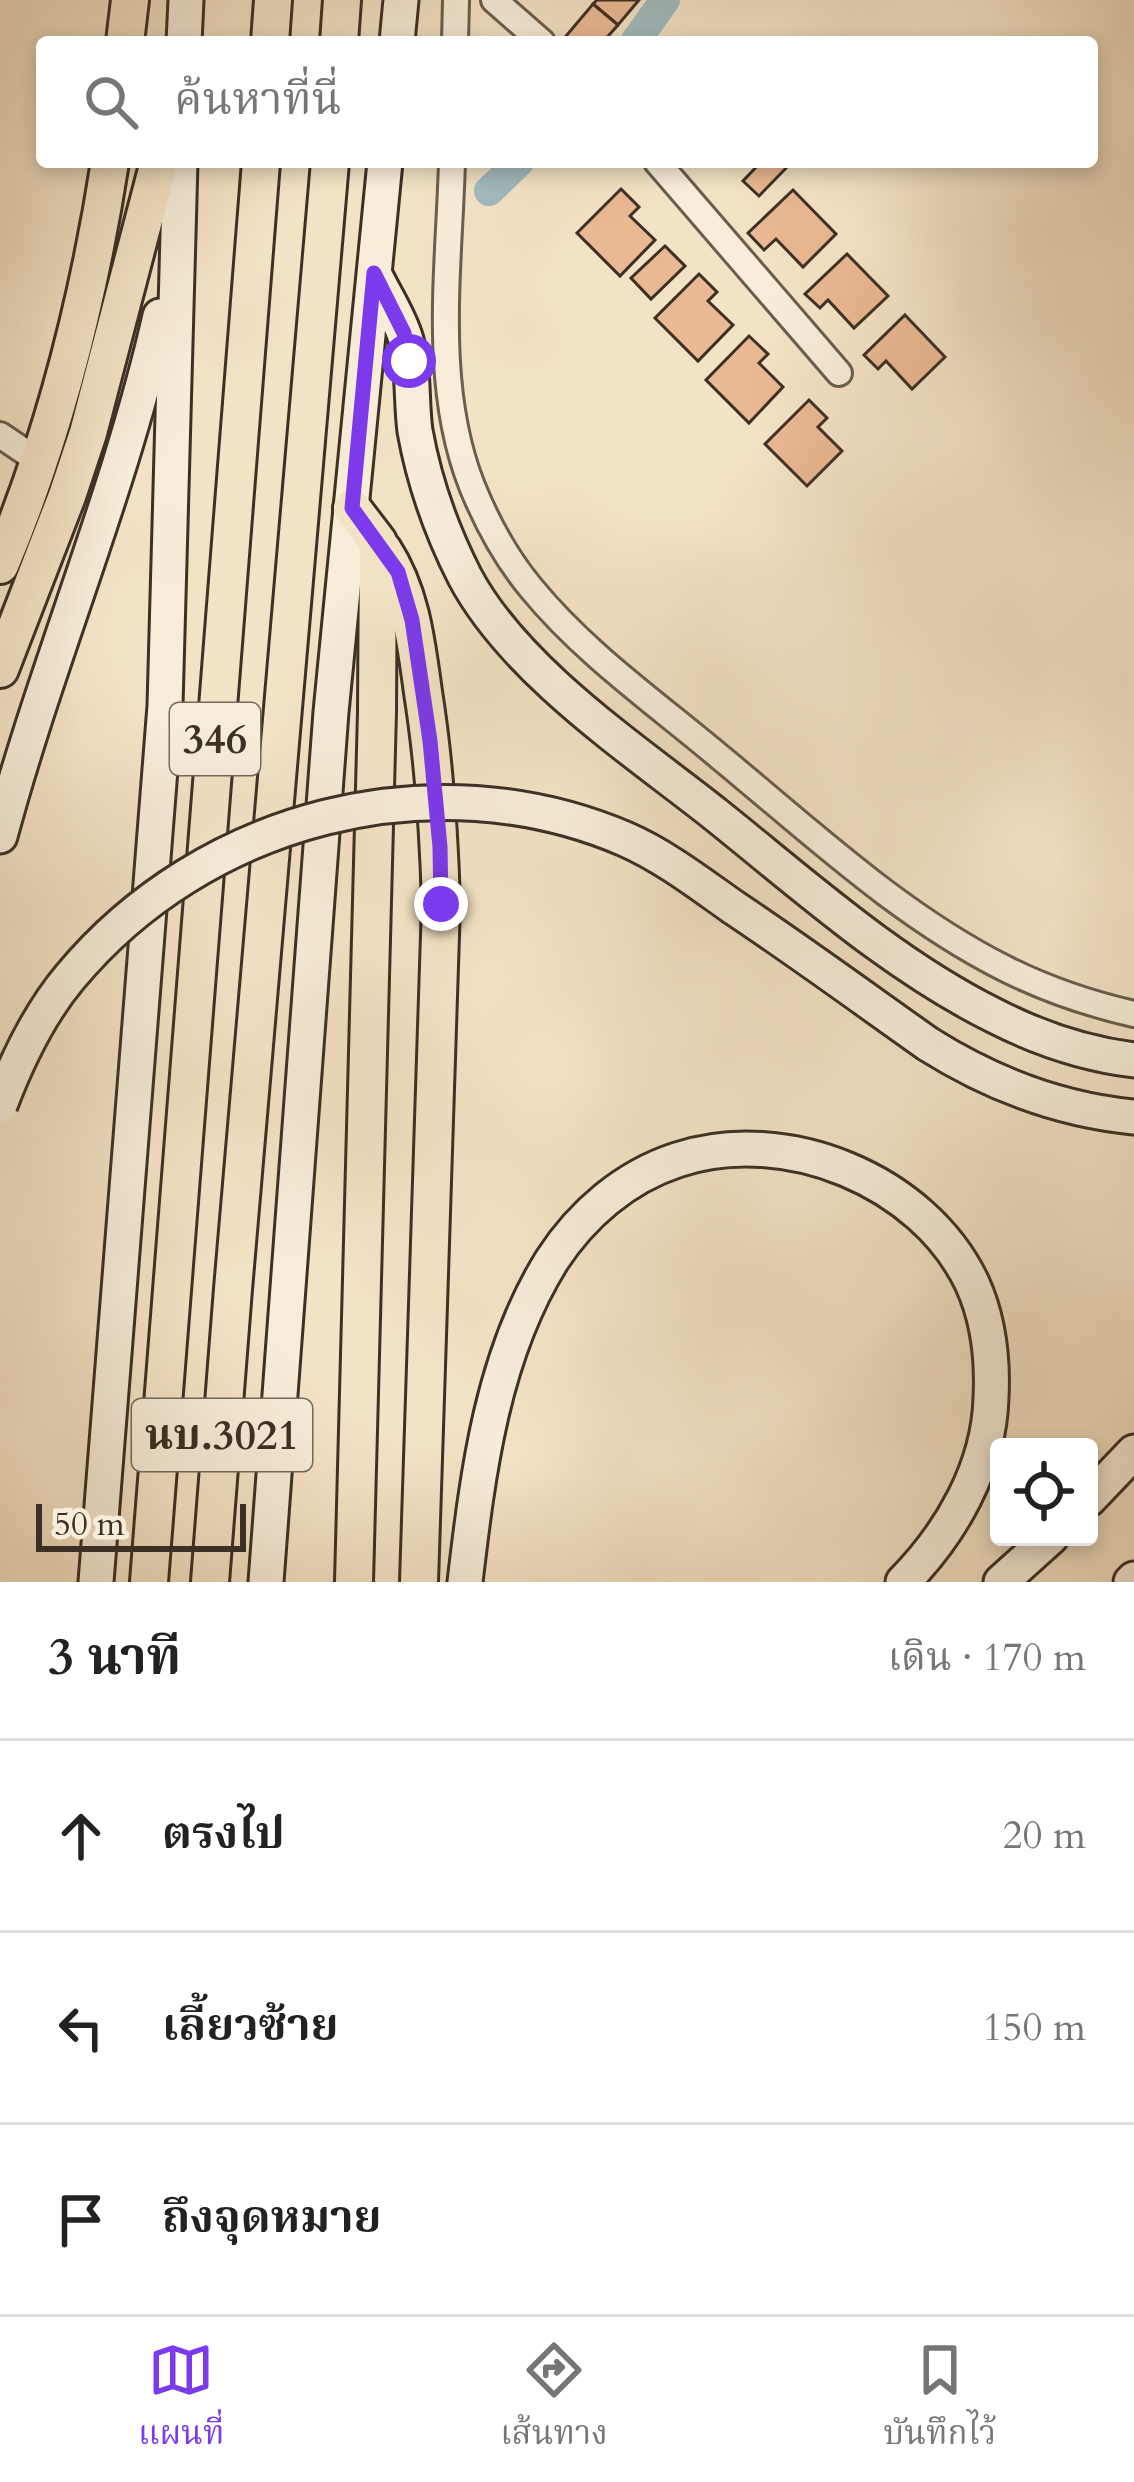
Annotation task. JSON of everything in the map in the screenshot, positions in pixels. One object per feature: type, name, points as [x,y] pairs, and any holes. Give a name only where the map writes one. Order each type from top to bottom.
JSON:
[{"type":"main road","points":[[126,36],[130,0]]},
{"type":"main road","points":[[184,36],[186,0]]},
{"type":"main road","points":[[270,36],[273,0]]},
{"type":"main road","points":[[340,36],[343,0]]},
{"type":"main road","points":[[398,36],[401,0]]},
{"type":"main road","points":[[0,566],[60,392],[109,168]]},
{"type":"main road","points":[[0,669],[88,433],[157,168]]},
{"type":"main road","name":"346","points":[[96,1582],[165,706],[180,168]]},
{"type":"main road","name":"346","points":[[169,1316],[261,168]]},
{"type":"main road","name":"346","points":[[233,1289],[329,168]]},
{"type":"main road","points":[[266,1582],[333,693],[384,168]]},
{"type":"main road","points":[[0,836],[144,380],[178,239]]},
{"type":"main road","points":[[374,273],[408,346],[415,430],[436,508],[464,575],[509,639],[588,713],[890,954],[1034,1034],[1134,1060]]},
{"type":"main road","points":[[352,508],[398,572],[412,620],[440,847],[418,1582]]},
{"type":"main road","points":[[354,1582],[378,542]]},
{"type":"main road","points":[[0,1105],[30,1040],[67,981],[142,907],[274,832],[325,815],[415,802],[465,802],[576,822],[628,840],[685,874],[960,1064],[1030,1094],[1134,1117]]},
{"type":"main road","points":[[465,1582],[480,1466],[503,1370],[526,1306],[555,1256],[609,1197],[662,1166],[703,1153],[744,1148],[784,1152],[856,1173],[912,1208],[934,1229],[971,1281],[981,1306],[992,1371],[984,1448],[952,1519],[924,1561],[903,1582]]},
{"type":"main road","name":"นบ.3021","points":[[211,1582],[233,1289]]},
{"type":"main road","name":"นบ.3021","points":[[148,1582],[169,1316]]},
{"type":"main road","points":[[1098,1490],[1134,1452]]},
{"type":"main road","points":[[1000,1582],[1041,1546]]},
{"type":"street","points":[[455,36],[456,0]]},
{"type":"street","points":[[494,0],[535,36]]},
{"type":"street","points":[[452,168],[447,340],[453,416],[465,465],[486,518],[531,588],[604,661],[876,885],[1006,969],[1080,999],[1134,1014]]},
{"type":"street","points":[[662,168],[839,373]]},
{"type":"street","points":[[0,435],[37,460]]},
{"type":"building","points":[[597,0],[639,0],[618,25],[593,4]]},
{"type":"building","points":[[593,4],[618,25],[608,36],[566,36]]},
{"type":"building","points":[[755,168],[786,168],[759,196],[743,181]]},
{"type":"building","points":[[621,189],[639,207],[630,216],[655,240],[620,276],[577,233]]},
{"type":"building","points":[[793,190],[836,234],[803,267],[776,239],[764,250],[748,233]]},
{"type":"building","points":[[665,246],[685,266],[651,299],[631,278]]},
{"type":"building","points":[[847,254],[888,296],[854,328],[828,300],[820,308],[805,294]]},
{"type":"building","points":[[699,274],[717,292],[708,301],[733,325],[698,361],[655,318]]},
{"type":"building","points":[[905,315],[945,357],[912,389],[886,361],[878,369],[864,355]]},
{"type":"building","points":[[749,336],[768,354],[759,363],[783,387],[749,423],[706,380]]},
{"type":"building","points":[[809,400],[827,418],[818,427],[842,451],[807,486],[765,444]]},
{"type":"waterway","points":[[639,36],[665,0]]},
{"type":"waterway","points":[[489,191],[513,168]]},
{"type":"route","points":[[409,361],[404,333],[374,273],[352,508],[398,572],[412,620],[430,741],[441,904]]}]
